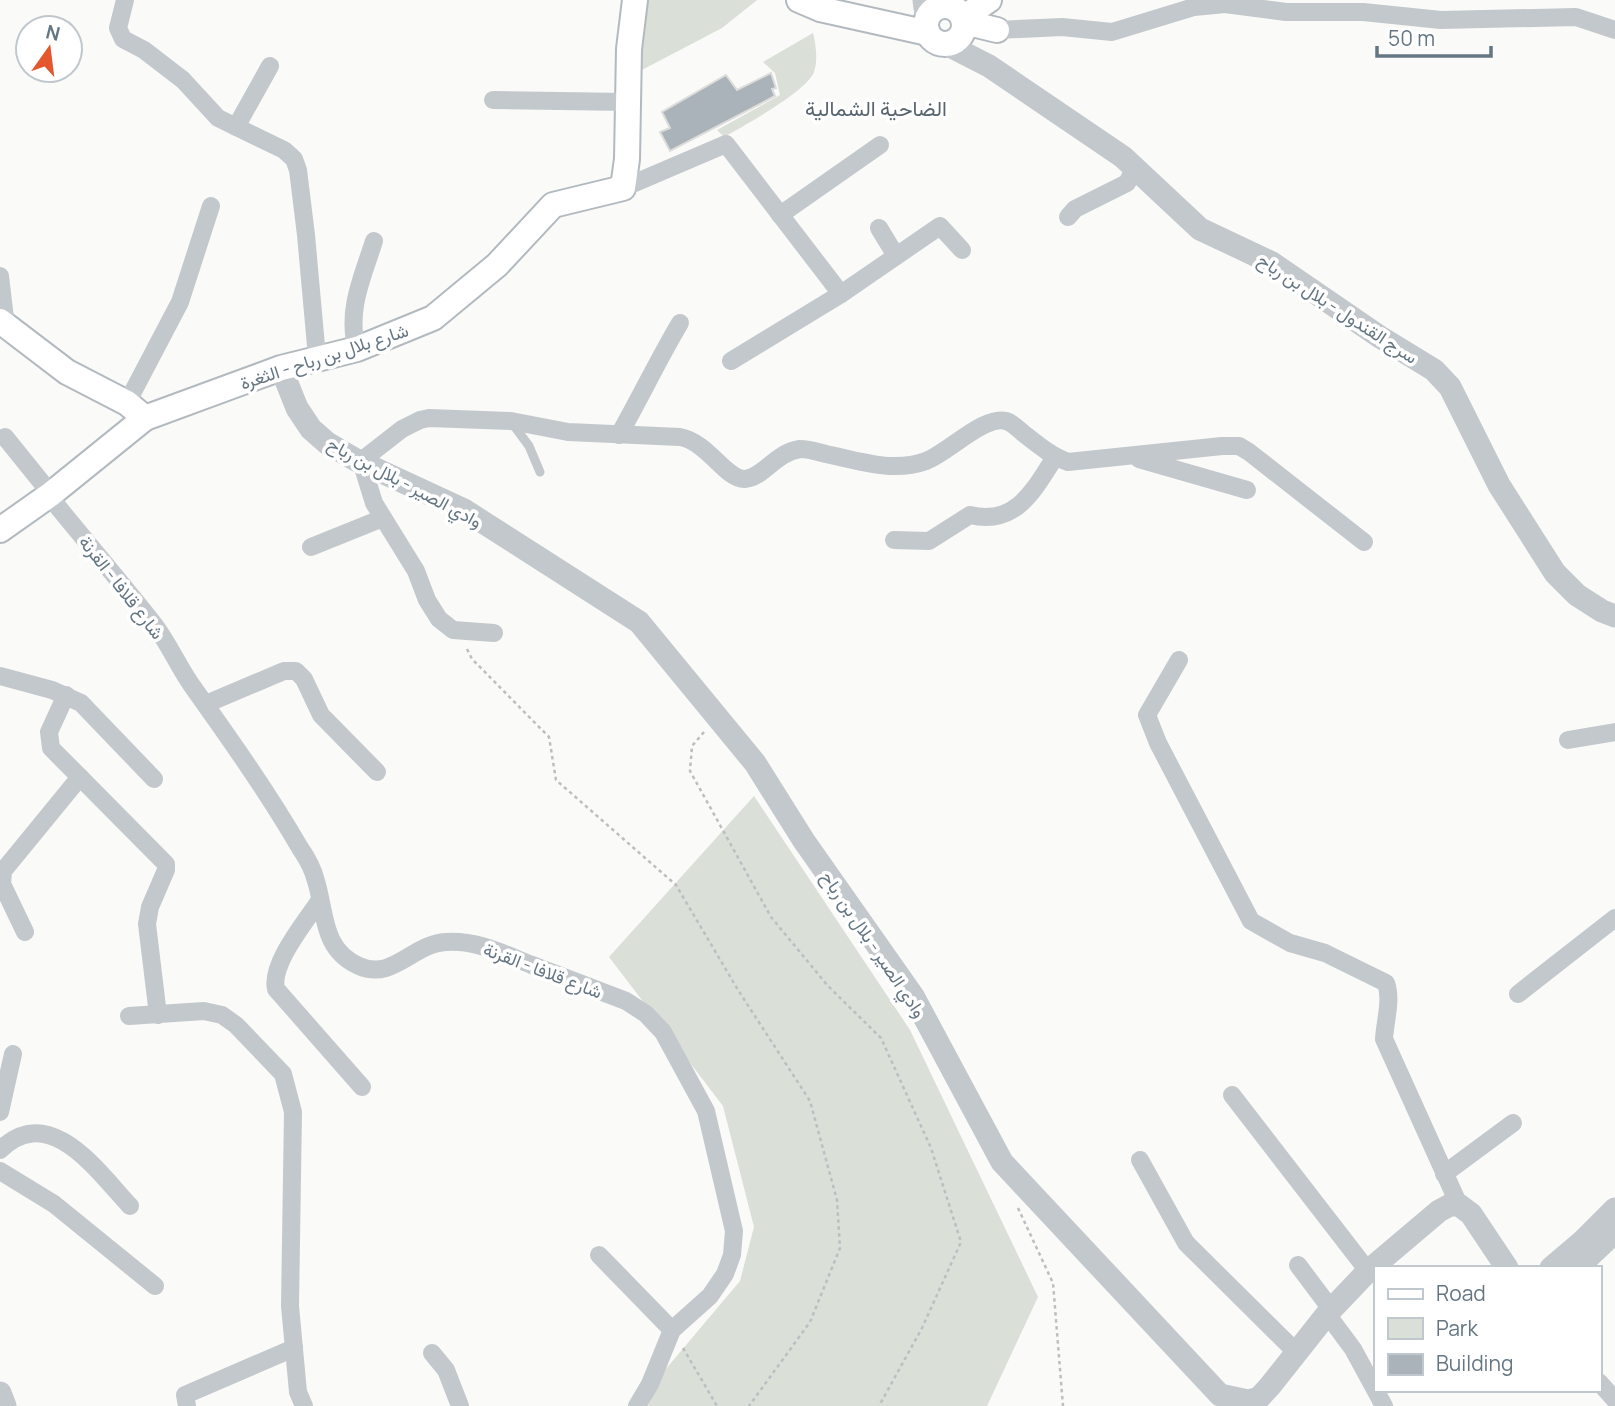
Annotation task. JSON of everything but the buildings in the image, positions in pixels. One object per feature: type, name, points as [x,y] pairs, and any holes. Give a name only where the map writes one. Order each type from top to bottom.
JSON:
[{"type":"main road","points":[[623,188],[627,159],[629,49],[635,0]]},
{"type":"main road","points":[[799,0],[820,9],[888,22],[945,20],[998,30]]},
{"type":"main road","points":[[945,20],[988,0]]},
{"type":"main road","name":"شارع بلال بن رباح - الثغرة","points":[[0,530],[50,495],[136,410],[317,357],[357,349],[433,318],[497,265],[553,205],[623,188]]},
{"type":"main road","points":[[3,324],[67,372],[136,410]]},
{"type":"street","points":[[125,0],[118,28],[123,39],[154,57],[183,80],[218,118],[288,152],[296,164],[306,235],[317,357]]},
{"type":"street","points":[[998,30],[1062,27],[1112,32],[1194,7],[1225,4],[1286,12],[1363,12],[1441,20],[1576,17],[1615,30]]},
{"type":"street","name":"سرج القندول - بلال بن رباح","points":[[945,20],[989,65],[1123,157],[1200,229],[1272,263],[1440,375],[1450,387],[1499,485],[1555,573],[1589,604],[1615,616]]},
{"type":"street","points":[[236,127],[270,66]]},
{"type":"street","points":[[493,100],[628,102]]},
{"type":"street","points":[[623,188],[726,144],[841,294]]},
{"type":"street","points":[[780,215],[880,145]]},
{"type":"street","points":[[1068,217],[1075,209],[1127,183],[1135,168]]},
{"type":"street","points":[[136,410],[180,302],[211,206]]},
{"type":"street","points":[[731,360],[841,294],[940,226],[962,250]]},
{"type":"street","points":[[879,228],[896,256]]},
{"type":"street","points":[[357,349],[352,333],[355,300],[374,241]]},
{"type":"street","points":[[0,276],[3,324]]},
{"type":"street","points":[[618,435],[680,323]]},
{"type":"street","name":"وادي الصير - بلال بن رباح","points":[[281,368],[297,408],[311,429],[327,443],[464,510],[639,622],[755,764],[804,841],[913,996],[1002,1162],[1223,1401],[1259,1398],[1329,1311],[1368,1271],[1439,1211],[1450,1205],[1459,1205]]},
{"type":"street","points":[[495,633],[456,631],[448,628],[432,611],[416,571],[374,503],[361,461],[402,429],[420,420],[436,418],[511,421],[568,432],[688,438],[703,447],[733,475],[744,479],[755,476],[779,457],[804,449],[878,465],[915,464],[938,456],[990,423],[1002,420],[1014,425],[1055,457],[1068,463],[1239,446],[1364,542]]},
{"type":"street","name":"شارع قلافا - القرنة","points":[[5,437],[155,625],[194,689],[270,796],[311,868],[324,924],[332,944],[341,955],[358,966],[369,970],[382,970],[426,946],[445,942],[470,943],[493,949],[626,1001],[655,1023],[668,1041],[706,1111],[734,1231],[732,1255],[718,1285],[701,1305],[672,1331],[650,1384],[637,1406]]},
{"type":"street","points":[[1129,456],[1247,490]]},
{"type":"street","points":[[894,540],[929,541],[970,515],[981,518],[1003,515],[1023,504],[1055,457]]},
{"type":"street","points":[[312,547],[383,517]]},
{"type":"street","points":[[1179,660],[1147,715],[1158,743],[1251,920],[1290,943],[1325,953],[1387,983],[1390,993],[1385,1010],[1384,1039],[1459,1205],[1471,1214],[1506,1266]]},
{"type":"street","points":[[205,704],[284,671],[296,671],[304,679],[321,715],[377,772]]},
{"type":"street","points":[[0,676],[81,702],[154,779]]},
{"type":"street","points":[[65,695],[50,729],[49,742],[53,750],[166,864],[147,923],[158,1014]]},
{"type":"street","points":[[1568,740],[1615,732]]},
{"type":"street","points":[[25,932],[2,884],[3,871],[80,777]]},
{"type":"street","points":[[320,900],[278,966],[274,982],[276,989],[362,1087]]},
{"type":"street","points":[[1518,994],[1615,918]]},
{"type":"street","points":[[129,1016],[204,1011],[222,1015],[236,1025],[283,1073],[293,1112],[290,1306],[298,1392],[304,1406]]},
{"type":"street","points":[[0,1112],[13,1054]]},
{"type":"street","points":[[1232,1095],[1368,1271]]},
{"type":"street","points":[[1444,1174],[1513,1123]]},
{"type":"street","points":[[0,1150],[12,1141],[30,1134],[62,1139],[79,1151],[130,1206]]},
{"type":"street","points":[[1140,1160],[1186,1243],[1297,1353]]},
{"type":"street","points":[[0,1171],[54,1204],[155,1286]]},
{"type":"street","points":[[1553,1266],[1615,1209]]},
{"type":"street","points":[[1579,1266],[1615,1232]]},
{"type":"street","points":[[599,1255],[672,1331]]},
{"type":"street","points":[[1298,1265],[1353,1349],[1374,1388]]},
{"type":"street","points":[[187,1406],[185,1395],[294,1348]]},
{"type":"street","points":[[432,1353],[452,1381],[460,1406]]},
{"type":"street","points":[[1601,1384],[1615,1400]]},
{"type":"street","points":[[0,1392],[5,1406]]},
{"type":"lane","points":[[511,421],[529,446],[540,472]]},
{"type":"path","points":[[456,631],[472,659],[549,737],[556,780],[676,885],[738,990],[810,1101],[837,1200],[840,1248],[810,1322],[749,1406]]},
{"type":"path","points":[[716,718],[692,746],[690,771],[771,917],[828,986],[881,1038],[931,1148],[961,1242],[922,1328],[879,1406]]},
{"type":"path","points":[[1015,1200],[1053,1283],[1063,1406]]},
{"type":"path","points":[[672,1331],[717,1406]]},
{"type":"green space","points":[[647,0],[757,0],[722,28],[638,72]]},
{"type":"green space","points":[[813,33],[816,63],[809,80],[774,107],[724,137],[717,130],[780,95],[775,73],[763,62]]},
{"type":"green space","points":[[754,796],[910,1030],[1038,1297],[987,1406],[648,1406],[665,1370],[740,1281],[754,1227],[723,1106],[609,957]]},
{"type":"district","name":"الضاحية الشمالية","points":[[876,108]]}]
